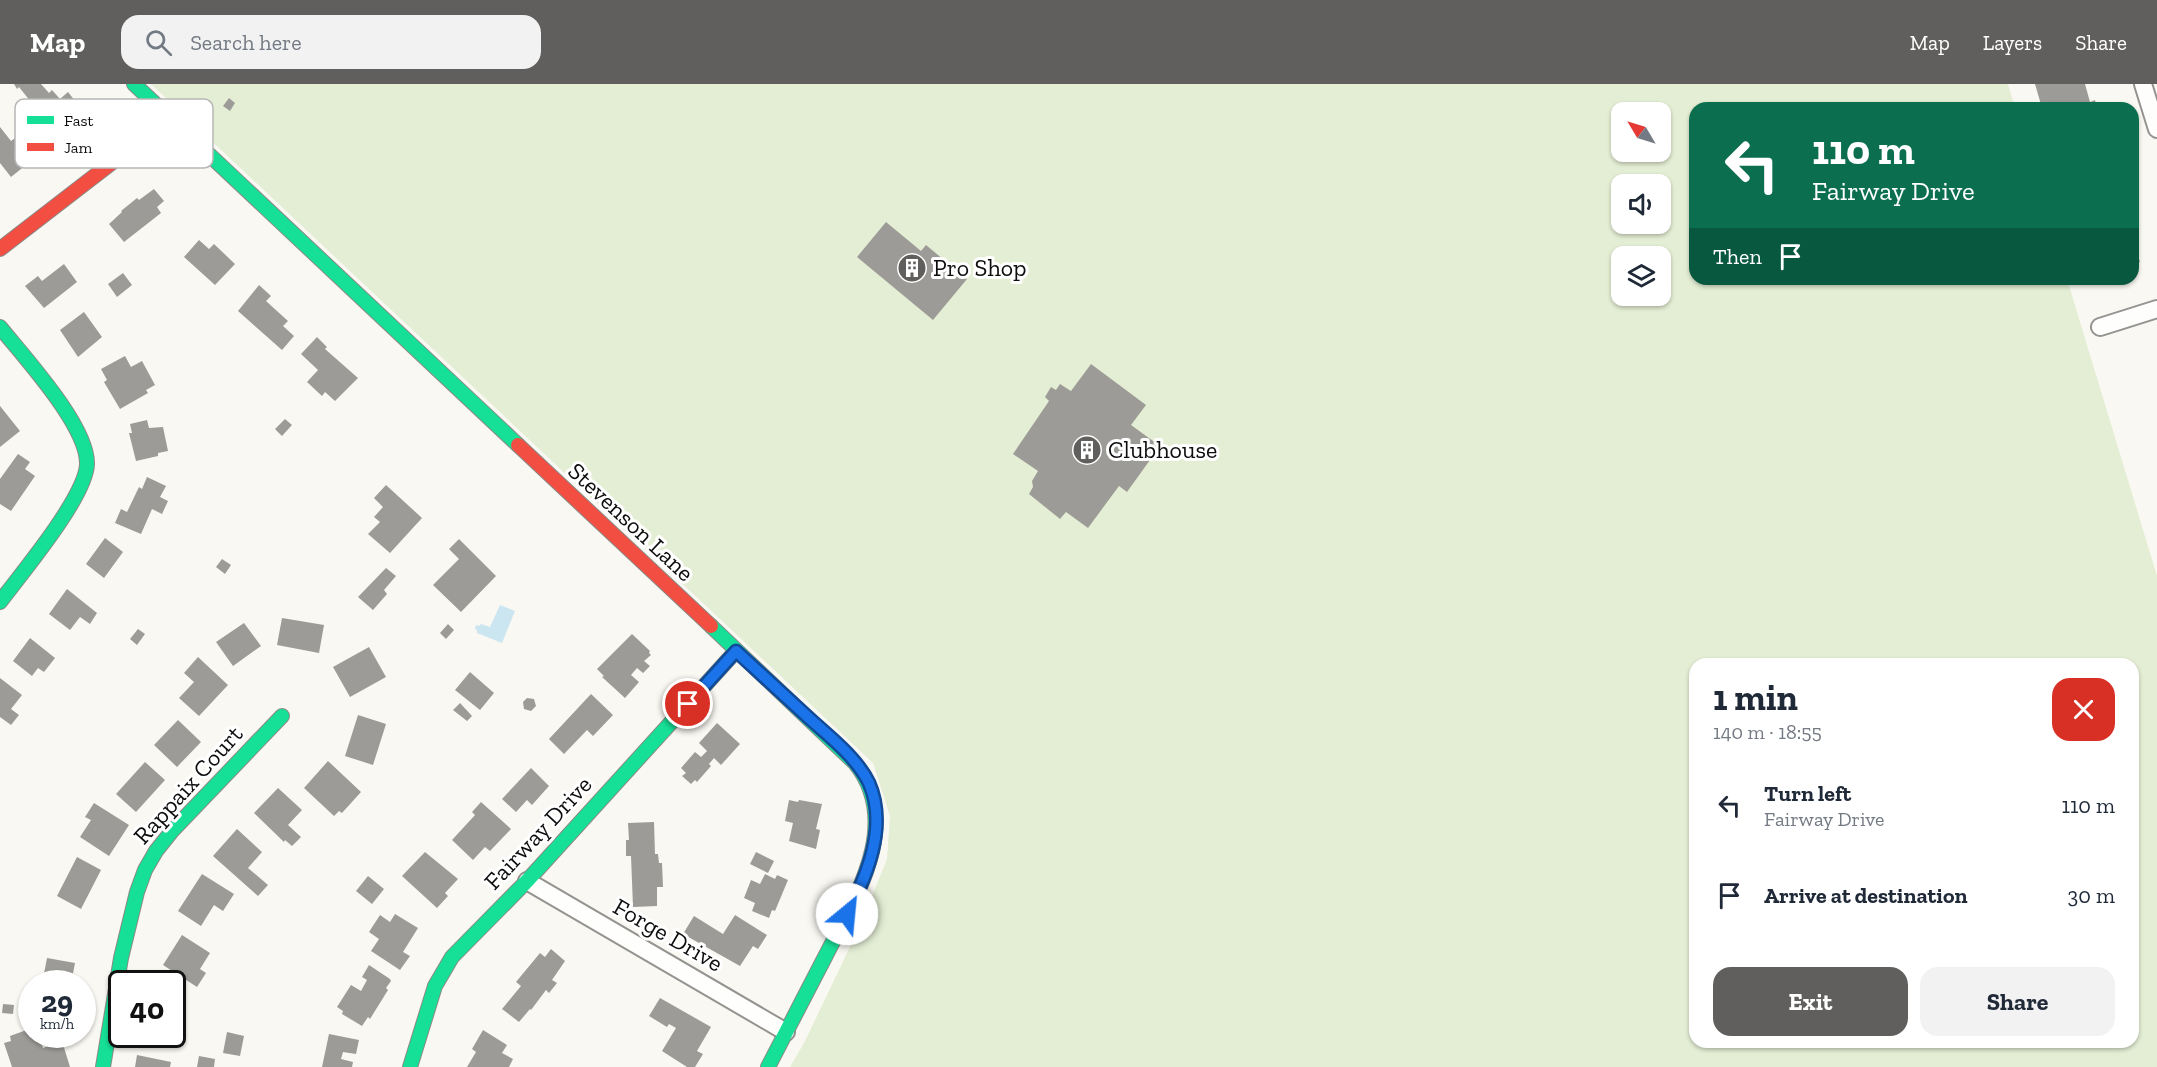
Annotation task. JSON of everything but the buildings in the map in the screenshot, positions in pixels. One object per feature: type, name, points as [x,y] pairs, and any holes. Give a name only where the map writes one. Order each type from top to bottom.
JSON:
[{"type":"street","name":"Stevenson Lane","points":[[134,84],[151,99]]},
{"type":"street","points":[[2143,84],[2157,126]]},
{"type":"street","name":"Stevenson Lane","points":[[213,157],[852,760],[868,783],[874,802],[876,824],[872,854],[863,884],[768,1067]]},
{"type":"street","points":[[0,249],[105,168]]},
{"type":"street","points":[[2100,327],[2157,309]]},
{"type":"street","points":[[0,327],[74,424],[83,443],[87,465],[83,484],[71,506],[0,602]]},
{"type":"street","name":"Fairway Drive","points":[[410,1067],[435,986],[452,957],[526,881],[736,651]]},
{"type":"street","name":"Rappaix Court","points":[[103,1067],[121,958],[137,892],[145,870],[172,831],[282,716]]},
{"type":"street","name":"Forge Drive","points":[[526,881],[786,1032]]},
{"type":"green space","points":[[151,84],[2008,84],[2013,102],[1689,102],[1689,285],[2069,285],[2157,576],[2157,1067],[790,1067],[804,1043],[860,926],[887,859],[890,816],[873,763],[213,142],[213,99],[167,99]]},
{"type":"water","points":[[500,605],[515,611],[502,643],[477,633],[475,629],[476,625],[481,624],[490,627]]},
{"type":"traffic: fast","points":[[134,84],[150,99]]},
{"type":"traffic: fast","points":[[213,158],[518,445]]},
{"type":"traffic: fast","points":[[0,327],[53,392],[66,412],[85,448],[87,464],[84,478],[65,515],[0,602]]},
{"type":"traffic: fast","points":[[711,626],[855,763],[869,787],[875,811],[875,836],[860,887],[768,1067]]},
{"type":"traffic: fast","points":[[410,1067],[435,986],[452,957],[527,881],[736,651]]},
{"type":"traffic: fast","points":[[103,1067],[121,958],[137,892],[145,870],[172,831],[282,716]]},
{"type":"traffic: jam","points":[[0,249],[105,168]]},
{"type":"traffic: jam","points":[[518,445],[711,626]]},
{"type":"place","name":"Pro Shop","points":[[912,268]]},
{"type":"place","name":"Clubhouse","points":[[1087,450]]},
{"type":"route","points":[[688,704],[736,651],[852,760],[868,783],[874,802],[876,824],[872,854],[863,884],[847,914]]}]
